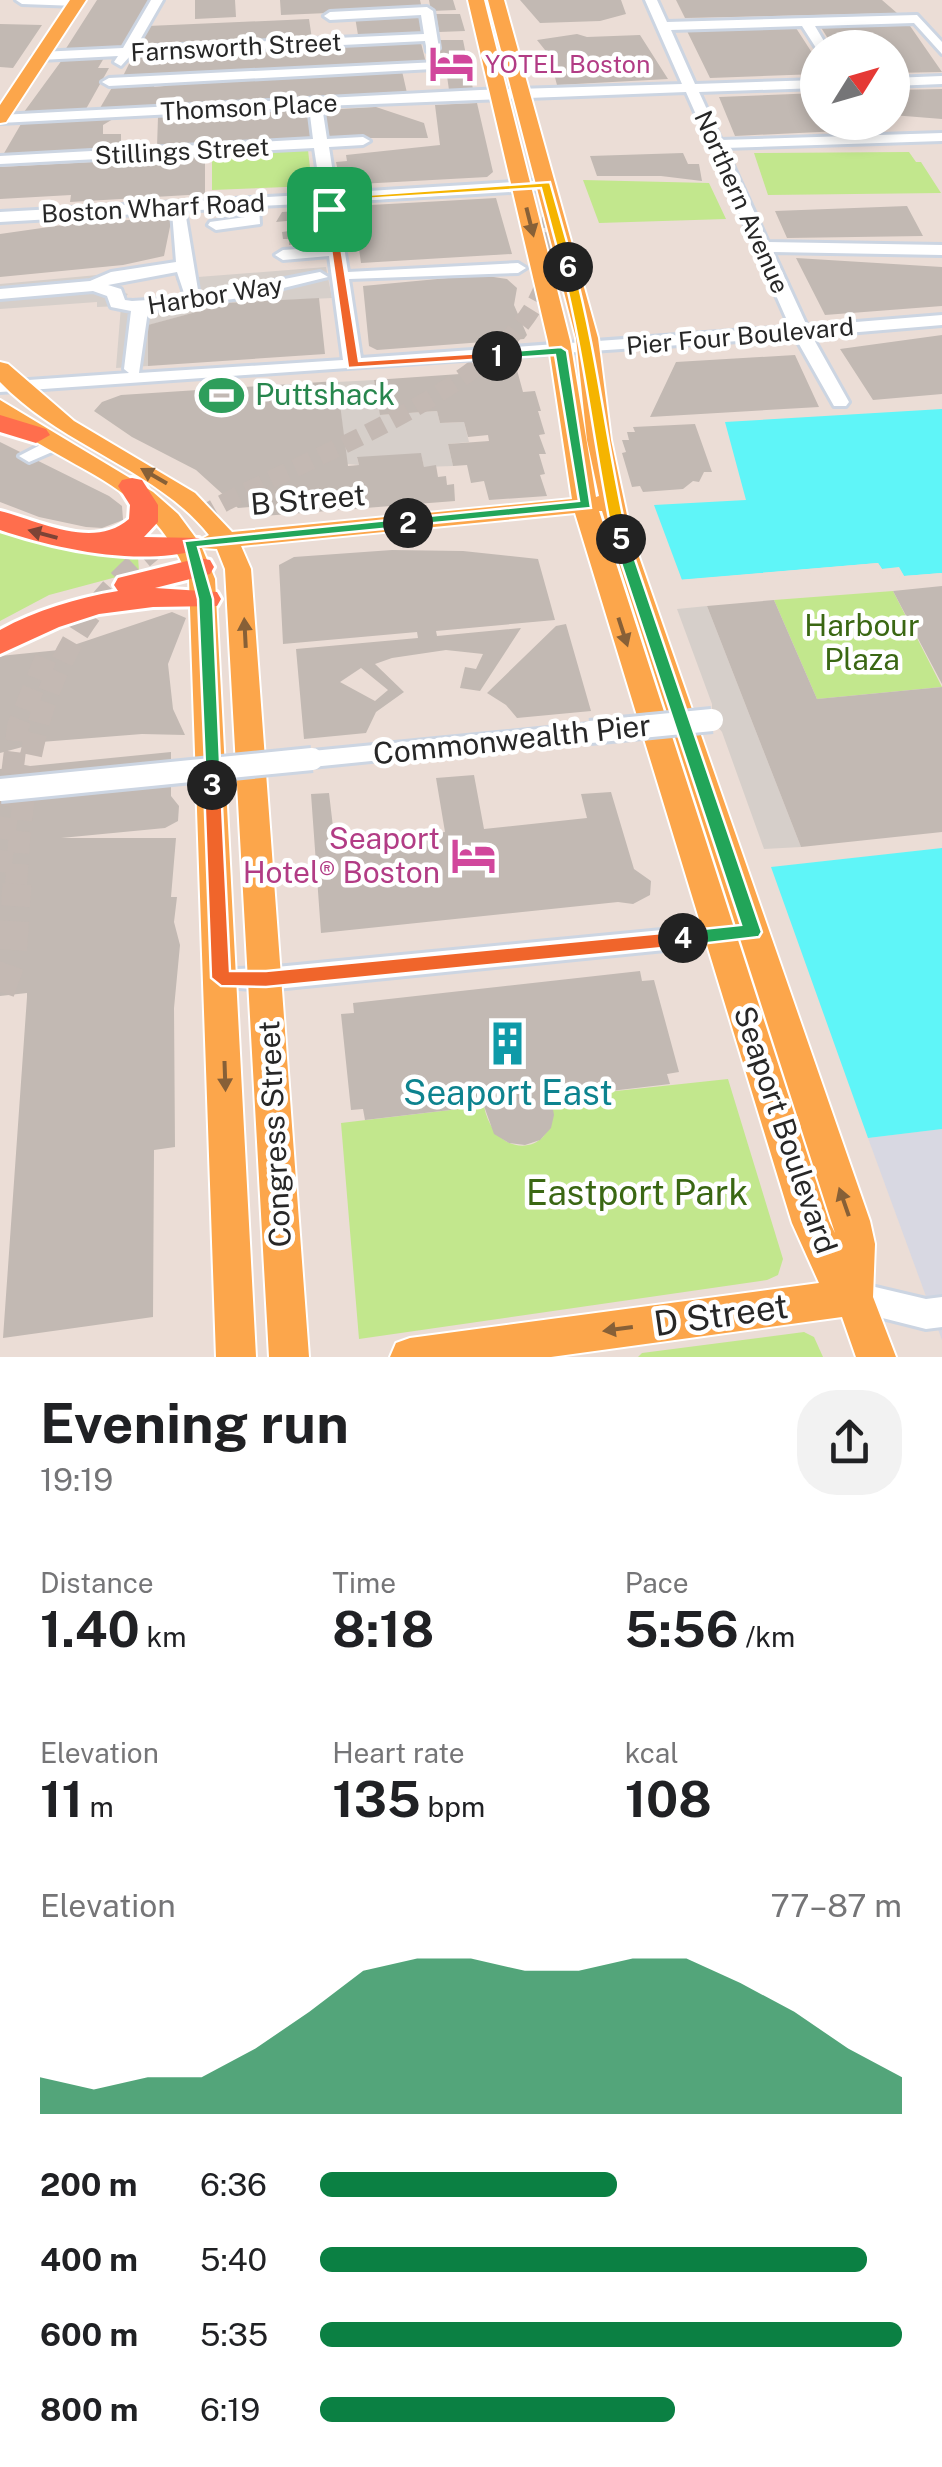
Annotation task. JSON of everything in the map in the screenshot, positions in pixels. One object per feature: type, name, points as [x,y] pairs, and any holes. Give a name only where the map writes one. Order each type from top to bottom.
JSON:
[{"type":"highway","points":[[0,423],[39,445]]},
{"type":"highway","points":[[88,543],[122,538],[142,524],[144,505],[132,486]]},
{"type":"highway","points":[[0,520],[88,543],[194,555]]},
{"type":"highway","points":[[0,635],[30,615],[194,555]]},
{"type":"highway","points":[[0,644],[41,622],[100,604],[161,597],[206,599]]},
{"type":"main road","name":"Seaport Boulevard","points":[[476,0],[600,512],[736,933],[812,1223],[834,1272],[854,1297]]},
{"type":"main road","name":"Seaport Boulevard","points":[[496,0],[589,349],[597,399],[600,512]]},
{"type":"main road","points":[[0,118],[6,100],[78,1]]},
{"type":"main road","points":[[0,368],[9,387],[186,497],[230,550]]},
{"type":"main road","name":"Congress Street","points":[[0,407],[39,445],[132,486],[169,516],[194,555],[206,599],[236,1357]]},
{"type":"main road","points":[[39,445],[72,439],[109,452]]},
{"type":"main road","name":"B Street","points":[[194,555],[600,512]]},
{"type":"main road","name":"Congress Street","points":[[230,550],[242,581],[289,1357]]},
{"type":"main road","points":[[854,1297],[876,1357]]},
{"type":"main road","name":"D Street","points":[[410,1357],[854,1297]]},
{"type":"street","points":[[22,0],[78,1]]},
{"type":"street","points":[[91,115],[157,0]]},
{"type":"street","name":"Northern Avenue","points":[[651,0],[800,330],[840,402]]},
{"type":"street","points":[[109,82],[431,51],[427,11],[330,16]]},
{"type":"street","points":[[663,26],[917,19],[942,50]]},
{"type":"street","points":[[806,22],[811,30]]},
{"type":"street","name":"Farnsworth Street","points":[[40,56],[431,51]]},
{"type":"street","points":[[910,81],[942,80]]},
{"type":"street","name":"Thomson Place","points":[[0,118],[498,94],[800,85]]},
{"type":"street","points":[[315,104],[353,366]]},
{"type":"street","points":[[910,138],[942,136]]},
{"type":"street","points":[[716,144],[846,140]]},
{"type":"street","name":"Stillings Street","points":[[0,160],[364,142]]},
{"type":"street","name":"Boston Wharf Road","points":[[0,217],[546,185]]},
{"type":"street","points":[[216,225],[254,221],[250,202]]},
{"type":"street","points":[[180,213],[192,293],[186,303]]},
{"type":"street","points":[[762,247],[942,250]]},
{"type":"street","points":[[284,255],[334,251]]},
{"type":"street","points":[[0,294],[94,286],[111,277],[185,266]]},
{"type":"street","points":[[354,275],[518,268]]},
{"type":"street","name":"Harbor Way","points":[[94,286],[115,292],[118,303],[126,308],[186,303],[320,278]]},
{"type":"street","points":[[133,369],[140,307]]},
{"type":"street","name":"Pier Four Boulevard","points":[[9,387],[353,366],[942,320]]},
{"type":"street","name":"Commonwealth Pier","points":[[0,790],[712,720]]},
{"type":"street","points":[[221,978],[266,979],[736,933]]},
{"type":"street","points":[[854,1297],[926,1314],[942,1312]]},
{"type":"shaded area","points":[[195,266],[198,277],[326,267],[332,298],[229,303],[149,325],[148,366],[116,368],[121,306],[97,307],[97,302],[0,309],[0,284]],"holes":[[[177,271],[176,279],[184,292],[181,299],[121,302],[128,294],[109,288],[105,282]]]},
{"type":"shaded area","points":[[374,380],[381,415],[437,411],[440,423],[464,422],[469,442],[448,444],[453,466],[424,467],[421,454],[357,458],[359,465],[347,464],[337,382]]},
{"type":"shaded area","points":[[707,606],[801,847],[764,849],[722,732],[712,720],[712,704],[677,609]]},
{"type":"shaded area","points":[[942,1129],[942,1340],[868,1138]]},
{"type":"green space","points":[[308,150],[312,186],[212,190],[212,156]]},
{"type":"green space","points":[[909,152],[916,162],[921,162],[941,193],[768,195],[754,153]]},
{"type":"green space","points":[[583,180],[709,183],[726,219],[599,223]]},
{"type":"green space","points":[[0,532],[62,549],[138,557],[139,571],[49,595],[0,621]]},
{"type":"green space","name":"Harbour Plaza","points":[[893,591],[942,687],[817,699],[774,600]]},
{"type":"green space","name":"Eastport Park","points":[[728,1079],[783,1259],[778,1275],[767,1280],[359,1339],[341,1123],[484,1106],[490,1125],[501,1137],[526,1146],[547,1132],[552,1117],[551,1098]]},
{"type":"green space","points":[[804,1332],[814,1337],[823,1357],[638,1357],[642,1353]]},
{"type":"water","points":[[942,409],[942,573],[904,576],[899,568],[882,569],[878,563],[682,580],[654,505],[746,500],[725,422]]},
{"type":"water","points":[[942,848],[942,1129],[868,1138],[771,867]]},
{"type":"pier","points":[[878,563],[882,569],[899,567],[904,576],[942,573],[942,578],[903,581],[896,573],[881,574],[875,568],[682,585],[677,580]]},
{"type":"building","points":[[97,0],[149,0],[121,48],[65,50]]},
{"type":"building","points":[[195,0],[235,0],[236,17],[195,19]]},
{"type":"building","points":[[280,0],[420,0],[422,9],[281,15]]},
{"type":"building","points":[[429,0],[453,0],[456,10],[431,11]]},
{"type":"building","points":[[520,0],[621,0],[626,14],[600,21],[540,23]]},
{"type":"building","points":[[676,0],[882,0],[897,13],[685,18]]},
{"type":"building","points":[[418,14],[422,32],[358,35],[355,17]]},
{"type":"building","points":[[436,14],[460,14],[465,31],[439,32]]},
{"type":"building","points":[[309,19],[312,39],[138,45],[148,26]]},
{"type":"building","points":[[908,23],[942,72],[910,73],[910,30],[823,30],[820,26]]},
{"type":"building","points":[[0,24],[42,25],[13,68],[0,67]]},
{"type":"building","points":[[796,28],[800,34],[800,75],[710,78],[687,31]]},
{"type":"building","points":[[577,34],[640,35],[668,79],[557,85],[549,55],[537,40]]},
{"type":"building","name":"YOTEL Boston","points":[[436,40],[463,40],[473,89],[449,90],[447,76],[438,77],[433,52],[439,52]]},
{"type":"building","points":[[421,43],[426,63],[122,78],[133,56]]},
{"type":"building","points":[[104,58],[98,68],[109,68],[86,109],[24,112],[62,60]]},
{"type":"building","points":[[402,71],[407,93],[100,108],[114,84],[155,83],[154,87],[164,86],[165,82]]},
{"type":"building","points":[[942,89],[942,119],[910,116],[910,90]]},
{"type":"building","points":[[800,94],[800,133],[735,136],[719,97]]},
{"type":"building","points":[[477,103],[493,172],[487,177],[341,185],[336,162],[347,161],[346,155],[440,145],[435,105]]},
{"type":"building","points":[[376,107],[424,123],[428,138],[326,138],[323,110]]},
{"type":"building","points":[[309,109],[313,139],[157,147],[158,117]]},
{"type":"building","points":[[113,119],[103,125],[103,134],[121,134],[121,149],[3,155],[21,124]]},
{"type":"building","points":[[683,153],[688,164],[699,164],[702,181],[661,176],[597,176],[590,156]]},
{"type":"building","points":[[205,156],[205,194],[70,202],[71,195],[0,199],[0,167]]},
{"type":"building","points":[[496,198],[512,254],[361,263],[353,206]]},
{"type":"building","points":[[907,206],[923,236],[787,238],[775,211]]},
{"type":"building","points":[[312,210],[307,219],[276,222],[282,212]]},
{"type":"building","points":[[172,217],[164,256],[123,265],[0,277],[0,234],[70,224]]},
{"type":"building","points":[[313,223],[316,243],[289,245],[289,239],[283,239],[282,232],[289,231],[288,224]]},
{"type":"building","points":[[796,258],[942,267],[942,306],[825,315]]},
{"type":"building","points":[[480,275],[507,279],[517,288],[514,305],[527,335],[524,339],[377,350],[369,346],[363,286]]},
{"type":"building","points":[[319,298],[325,354],[148,366],[148,325],[229,303]]},
{"type":"building","points":[[942,335],[942,394],[873,400],[840,349]]},
{"type":"building","points":[[795,355],[819,407],[650,417],[676,362]]},
{"type":"building","points":[[517,370],[523,392],[535,391],[541,411],[545,434],[539,435],[546,454],[539,454],[545,474],[540,475],[547,496],[489,500],[484,481],[471,483],[467,465],[453,466],[448,444],[489,441],[488,435],[468,437],[464,422],[440,423],[437,411],[380,415],[374,380]]},
{"type":"building","points":[[337,381],[348,466],[359,465],[357,457],[421,453],[424,467],[436,465],[438,477],[446,476],[447,485],[454,484],[455,501],[250,517],[250,507],[238,508],[196,470],[132,437],[94,411],[102,402],[121,395]]},
{"type":"building","points":[[695,424],[712,472],[704,472],[699,482],[693,481],[683,489],[643,492],[640,486],[632,487],[622,453],[626,452],[622,440],[629,440],[627,432],[635,432],[633,427]]},
{"type":"building","points":[[0,442],[109,496],[122,506],[123,520],[102,528],[86,527],[39,517],[0,502]]},
{"type":"building","points":[[392,550],[463,551],[538,559],[555,620],[436,631],[437,636],[521,628],[480,691],[460,688],[465,667],[476,669],[483,654],[446,650],[392,658],[375,664],[404,692],[376,712],[366,733],[304,739],[296,649],[418,638],[417,632],[283,644],[279,565],[294,557]],"holes":[[[361,668],[388,690],[375,701],[340,682]]]},
{"type":"building","points":[[942,586],[942,684],[893,591]]},
{"type":"building","points":[[774,600],[817,699],[942,687],[942,832],[801,847],[707,606]]},
{"type":"building","points":[[172,612],[186,618],[168,664],[173,709],[185,735],[142,734],[41,742],[0,753],[0,656],[59,650]]},
{"type":"building","points":[[566,624],[591,711],[517,718],[487,693],[556,626]]},
{"type":"building","points":[[171,752],[171,796],[179,806],[178,821],[165,828],[61,838],[176,838],[171,897],[177,897],[174,922],[180,945],[174,1008],[175,1147],[154,1150],[153,1317],[3,1338],[27,993],[0,996],[0,769]]},
{"type":"building","name":"Seaport Hotel® Boston","points":[[474,775],[484,829],[587,818],[581,794],[611,792],[634,869],[651,881],[650,895],[633,904],[618,902],[321,933],[311,794],[329,793],[335,844],[445,832],[436,778]]},
{"type":"building","name":"Seaport East","points":[[640,971],[642,981],[654,980],[679,1072],[667,1074],[670,1084],[551,1098],[551,1128],[540,1140],[525,1145],[509,1143],[494,1134],[484,1106],[365,1120],[363,1109],[351,1110],[341,1014],[354,1013],[353,1003]]},
{"type":"tunnel","points":[[483,0],[493,13],[501,37]]},
{"type":"tunnel","points":[[549,217],[549,225]]},
{"type":"tunnel","points":[[199,517],[399,416],[451,385],[496,351],[529,313],[548,271],[549,225]]},
{"type":"tunnel","points":[[16,886],[28,771],[57,673],[80,629],[112,588],[152,550],[203,514]]},
{"type":"tunnel","points":[[0,872],[18,726],[49,650]]},
{"type":"tunnel","points":[[0,992],[12,958],[17,884]]},
{"type":"place","name":"YOTEL Boston","points":[[452,64]]},
{"type":"place","name":"Puttshack","points":[[222,395]]},
{"type":"place","name":"Seaport Hotel® Boston","points":[[473,856]]},
{"type":"place","name":"Seaport East","points":[[508,1043]]},
{"type":"route","points":[[546,185],[587,338],[597,399],[596,424],[619,534],[752,932],[266,979],[221,978],[206,599],[189,544],[586,505],[561,351],[353,366],[329,209],[327,198],[546,185]]}]
